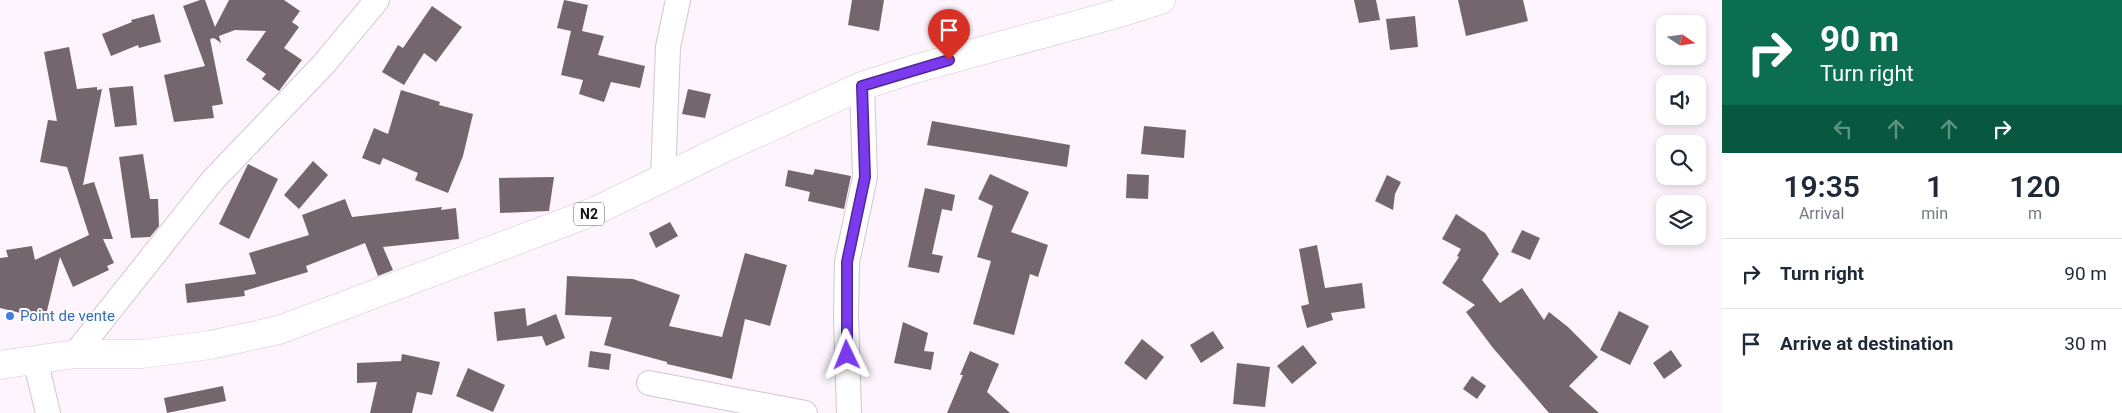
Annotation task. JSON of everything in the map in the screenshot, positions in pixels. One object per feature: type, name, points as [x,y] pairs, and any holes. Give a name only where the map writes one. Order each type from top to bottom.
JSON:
[{"type":"highway","name":"N2","points":[[0,365],[75,354],[152,352],[210,345],[279,330],[595,211],[729,146],[862,86],[911,70],[1161,0]]},
{"type":"street","points":[[75,354],[213,180],[323,65],[377,0]]},
{"type":"street","points":[[663,178],[668,47],[678,0]]},
{"type":"street","points":[[849,413],[846,316],[847,262],[865,177],[862,86]]},
{"type":"street","points":[[35,359],[48,413]]},
{"type":"street","points":[[649,383],[805,413]]},
{"type":"building","points":[[205,0],[215,27],[229,0],[284,0],[300,11],[292,22],[299,27],[284,48],[302,60],[279,91],[262,79],[266,74],[246,60],[266,31],[235,30],[219,36],[221,43],[214,38],[210,39],[223,104],[212,106],[214,118],[174,122],[164,75],[205,66],[183,6]]},
{"type":"building","points":[[564,0],[588,5],[582,31],[604,36],[598,55],[645,66],[640,88],[611,82],[604,102],[579,94],[583,80],[561,75],[571,31],[557,28]]},
{"type":"building","points":[[852,0],[884,0],[879,31],[848,25]]},
{"type":"building","points":[[1354,0],[1376,0],[1380,20],[1359,23]]},
{"type":"building","points":[[1458,0],[1523,0],[1528,21],[1466,36]]},
{"type":"building","points":[[432,6],[462,27],[436,62],[424,53],[404,85],[382,72],[398,45],[403,48]]},
{"type":"building","points":[[154,14],[161,42],[139,48],[138,45],[111,56],[102,34],[132,22],[131,20]]},
{"type":"building","points":[[1415,16],[1418,47],[1390,50],[1386,19]]},
{"type":"building","points":[[69,47],[77,89],[97,87],[97,90],[102,89],[83,185],[94,182],[113,239],[103,239],[114,263],[107,266],[109,270],[73,287],[60,257],[45,319],[0,308],[0,258],[8,257],[6,250],[32,246],[35,260],[89,235],[67,167],[40,162],[48,120],[57,121],[44,52]]},
{"type":"building","points":[[133,86],[137,125],[115,127],[109,88]]},
{"type":"building","points":[[688,89],[711,94],[705,118],[682,114]]},
{"type":"building","points":[[401,90],[440,102],[439,105],[473,114],[463,156],[448,193],[415,180],[418,173],[383,158],[380,165],[362,158],[374,128],[388,134]]},
{"type":"building","points":[[932,121],[1070,145],[1067,167],[927,145]]},
{"type":"building","points":[[1144,126],[1186,130],[1184,158],[1141,154]]},
{"type":"building","points":[[143,154],[150,199],[158,199],[159,226],[150,237],[131,238],[119,157]]},
{"type":"building","points":[[313,161],[328,175],[299,209],[284,195]]},
{"type":"building","points":[[248,164],[278,179],[249,239],[219,224]]},
{"type":"building","points":[[815,169],[851,176],[844,209],[808,201],[810,192],[785,186],[788,170],[813,175]]},
{"type":"building","points":[[990,174],[1029,192],[1011,232],[1048,245],[1038,277],[1030,274],[1014,335],[973,324],[991,261],[977,257],[993,206],[978,199]]},
{"type":"building","points":[[1127,174],[1149,175],[1148,199],[1126,198]]},
{"type":"building","points":[[1387,175],[1401,182],[1395,194],[1393,210],[1375,201]]},
{"type":"building","points":[[554,177],[549,211],[500,213],[499,178]]},
{"type":"building","points":[[925,188],[955,195],[952,211],[942,209],[932,254],[943,256],[939,273],[908,267]]},
{"type":"building","points":[[345,199],[352,217],[442,207],[441,210],[456,208],[459,239],[383,247],[393,270],[378,276],[365,243],[306,266],[308,272],[244,291],[245,296],[187,303],[185,284],[256,274],[249,253],[309,235],[302,215]]},
{"type":"building","points":[[1456,214],[1485,233],[1499,254],[1482,280],[1500,303],[1522,288],[1544,320],[1549,312],[1568,327],[1598,357],[1569,386],[1599,413],[1549,413],[1493,348],[1466,312],[1475,305],[1442,283],[1459,257],[1457,256],[1461,249],[1442,239]]},
{"type":"building","points":[[670,222],[678,236],[656,248],[649,233]]},
{"type":"building","points":[[1522,230],[1540,238],[1530,260],[1511,252]]},
{"type":"building","points":[[1317,245],[1325,288],[1362,283],[1365,308],[1331,313],[1333,320],[1307,328],[1301,306],[1309,304],[1299,249]]},
{"type":"building","points":[[745,253],[787,265],[770,326],[745,319],[732,379],[667,364],[667,362],[604,345],[612,317],[565,315],[567,276],[633,279],[680,295],[669,326],[722,337]]},
{"type":"building","points":[[525,308],[527,326],[556,314],[565,338],[546,346],[542,336],[497,341],[494,312]]},
{"type":"building","points":[[1619,311],[1649,326],[1630,365],[1600,350]]},
{"type":"building","points":[[903,322],[928,333],[924,351],[934,352],[931,370],[894,363]]},
{"type":"building","points":[[1213,331],[1224,348],[1201,363],[1190,345]]},
{"type":"building","points":[[1142,339],[1164,357],[1146,380],[1124,363]]},
{"type":"building","points":[[1303,345],[1317,363],[1292,384],[1277,366]]},
{"type":"building","points":[[1671,350],[1682,366],[1664,379],[1653,363]]},
{"type":"building","points":[[590,351],[611,354],[609,370],[588,367]]},
{"type":"building","points":[[970,351],[999,364],[987,392],[1010,413],[947,413],[963,375],[960,375]]},
{"type":"building","points":[[402,354],[440,362],[432,395],[417,392],[412,413],[370,413],[377,382],[357,383],[357,363],[401,361]]},
{"type":"building","points":[[1237,363],[1270,367],[1265,407],[1233,404]]},
{"type":"building","points":[[468,368],[505,385],[493,412],[456,396]]},
{"type":"building","points":[[1472,376],[1486,386],[1477,399],[1463,389]]},
{"type":"building","points":[[223,386],[226,401],[167,413],[164,398]]},
{"type":"place","name":"Point de vente","points":[[10,316]]},
{"type":"route","points":[[847,355],[847,262],[865,177],[862,86],[949,60]]}]
